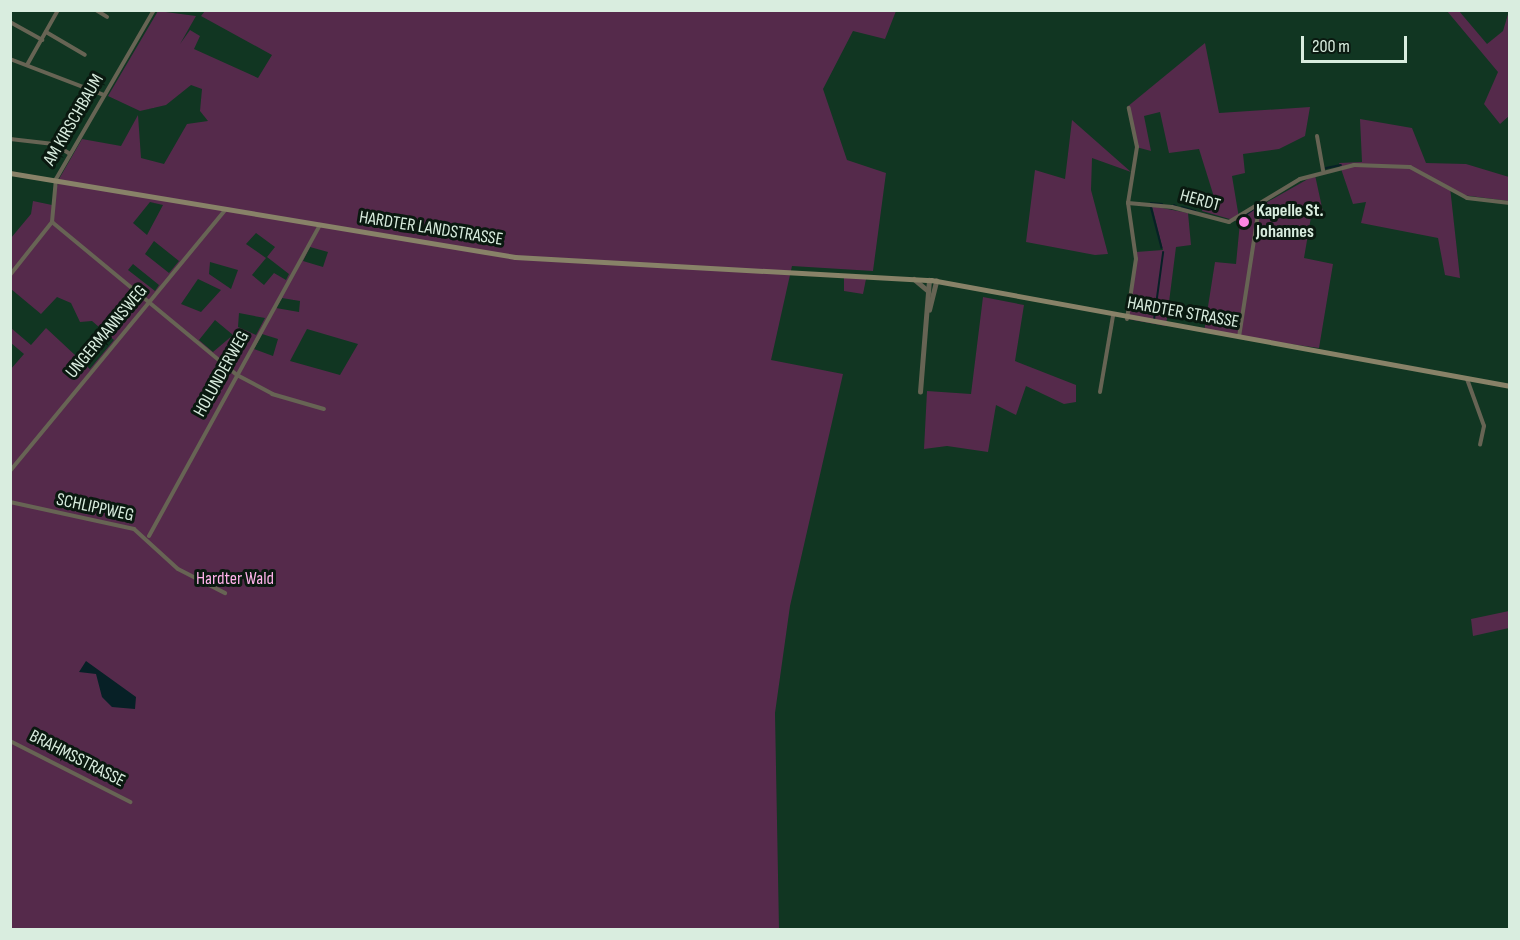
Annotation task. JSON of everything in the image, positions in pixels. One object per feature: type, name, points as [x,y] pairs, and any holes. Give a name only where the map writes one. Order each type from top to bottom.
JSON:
[{"type":"main road","name":"HARDTER LANDSTRASSE","points":[[10,173],[524,258],[851,273]]},
{"type":"main road","name":"HARDTER STRASSE","points":[[851,273],[932,280],[1127,319],[1509,386]]},
{"type":"street","points":[[27,65],[58,10]]},
{"type":"street","points":[[96,10],[106,17]]},
{"type":"street","name":"AM KIRSCHBAUM","points":[[52,222],[55,181],[154,10]]},
{"type":"street","points":[[10,22],[42,40]]},
{"type":"street","points":[[46,32],[85,55]]},
{"type":"street","points":[[10,59],[104,95]]},
{"type":"street","points":[[1127,319],[1136,259],[1128,203],[1137,147],[1129,108]]},
{"type":"street","points":[[1317,136],[1323,170]]},
{"type":"street","points":[[10,139],[54,144],[70,154]]},
{"type":"street","name":"HERDT","points":[[1128,203],[1229,222],[1259,208],[1323,170],[1410,167],[1467,198],[1509,203]]},
{"type":"street","points":[[1239,339],[1259,208]]},
{"type":"street","name":"UNGERMANNSWEG","points":[[10,471],[225,210]]},
{"type":"street","points":[[10,275],[52,222],[237,375],[272,394],[324,409]]},
{"type":"street","name":"HOLUNDERWEG","points":[[149,536],[320,225]]},
{"type":"street","points":[[912,278],[927,290]]},
{"type":"street","points":[[927,318],[927,290],[932,280]]},
{"type":"street","points":[[920,392],[932,280]]},
{"type":"street","points":[[1100,392],[1113,316]]},
{"type":"street","points":[[1467,379],[1484,426],[1480,445]]},
{"type":"street","name":"SCHLIPPWEG","points":[[10,502],[119,523],[149,536],[178,569],[225,593]]},
{"type":"street","name":"BRAHMSSTRASSE","points":[[10,741],[130,802]]},
{"type":"green space","name":"Hardter Wald","points":[[158,11],[196,16],[180,44],[190,30],[200,36],[194,49],[258,78],[272,55],[201,16],[205,11],[896,11],[885,39],[853,31],[823,89],[847,160],[886,173],[873,271],[792,266],[771,360],[843,374],[790,606],[775,713],[779,929],[11,929],[10,370],[24,354],[11,343],[11,328],[31,345],[46,328],[90,369],[114,340],[92,321],[80,322],[71,303],[57,297],[41,314],[11,289],[11,238],[31,214],[33,201],[52,205],[59,179],[82,139],[121,146],[138,115],[141,158],[164,164],[187,124],[208,121],[200,111],[202,89],[191,85],[166,105],[140,111],[108,96]],"holes":[[[150,202],[163,205],[147,235],[133,223]],[[256,233],[275,247],[267,257],[289,274],[286,280],[274,273],[264,285],[252,275],[266,258],[246,244]],[[154,241],[179,261],[169,273],[145,254]],[[310,247],[328,252],[323,267],[303,261]],[[210,262],[238,270],[231,289],[209,274]],[[133,264],[159,285],[155,291],[128,270]],[[198,279],[221,290],[201,312],[181,304]],[[282,298],[300,301],[299,312],[276,308]],[[239,313],[265,318],[256,335],[238,327]],[[215,320],[233,335],[213,352],[199,340]],[[307,329],[358,344],[340,375],[290,361]],[[262,334],[278,339],[273,356],[254,349]]]},
{"type":"green space","points":[[1447,11],[1459,11],[1487,44],[1503,31],[1509,11],[1509,116],[1500,124],[1484,104],[1498,72]]},
{"type":"green space","points":[[1205,43],[1219,113],[1310,107],[1305,136],[1279,149],[1243,154],[1245,173],[1232,176],[1239,218],[1315,175],[1323,212],[1311,217],[1304,258],[1333,264],[1319,348],[1204,332],[1215,262],[1236,264],[1240,222],[1202,211],[1203,203],[1214,197],[1199,149],[1169,153],[1160,112],[1144,116],[1151,151],[1136,147],[1127,107]]},
{"type":"green space","points":[[1360,119],[1412,128],[1426,163],[1466,164],[1509,177],[1509,201],[1462,195],[1450,187],[1460,278],[1445,275],[1438,238],[1361,223],[1366,202],[1353,204],[1339,163],[1362,162]]},
{"type":"green space","points":[[1072,120],[1131,172],[1092,158],[1091,190],[1108,254],[1095,255],[1026,242],[1035,170],[1065,179]]},
{"type":"green space","points":[[1152,206],[1188,213],[1191,245],[1176,247],[1166,326],[1127,319],[1136,252],[1163,250]]},
{"type":"green space","points":[[844,277],[866,279],[863,294],[844,291]]},
{"type":"green space","points":[[983,297],[1024,305],[1015,361],[1076,385],[1076,402],[1064,404],[1026,386],[1016,415],[996,405],[988,452],[947,446],[924,449],[927,391],[971,394]]},
{"type":"green space","points":[[1509,611],[1509,628],[1473,636],[1471,619]]},
{"type":"water","points":[[86,661],[136,697],[135,709],[112,707],[102,697],[96,674],[79,672]]},
{"type":"waterway","points":[[1326,168],[1341,165]]},
{"type":"waterway","points":[[1151,203],[1162,204]]},
{"type":"waterway","points":[[1151,206],[1162,248]]},
{"type":"waterway","points":[[1247,214],[1258,206]]},
{"type":"waterway","points":[[1182,207],[1195,211]]},
{"type":"waterway","points":[[1154,320],[1163,253]]},
{"type":"place","name":"Kapelle St. Johannes","points":[[1244,222]]}]
